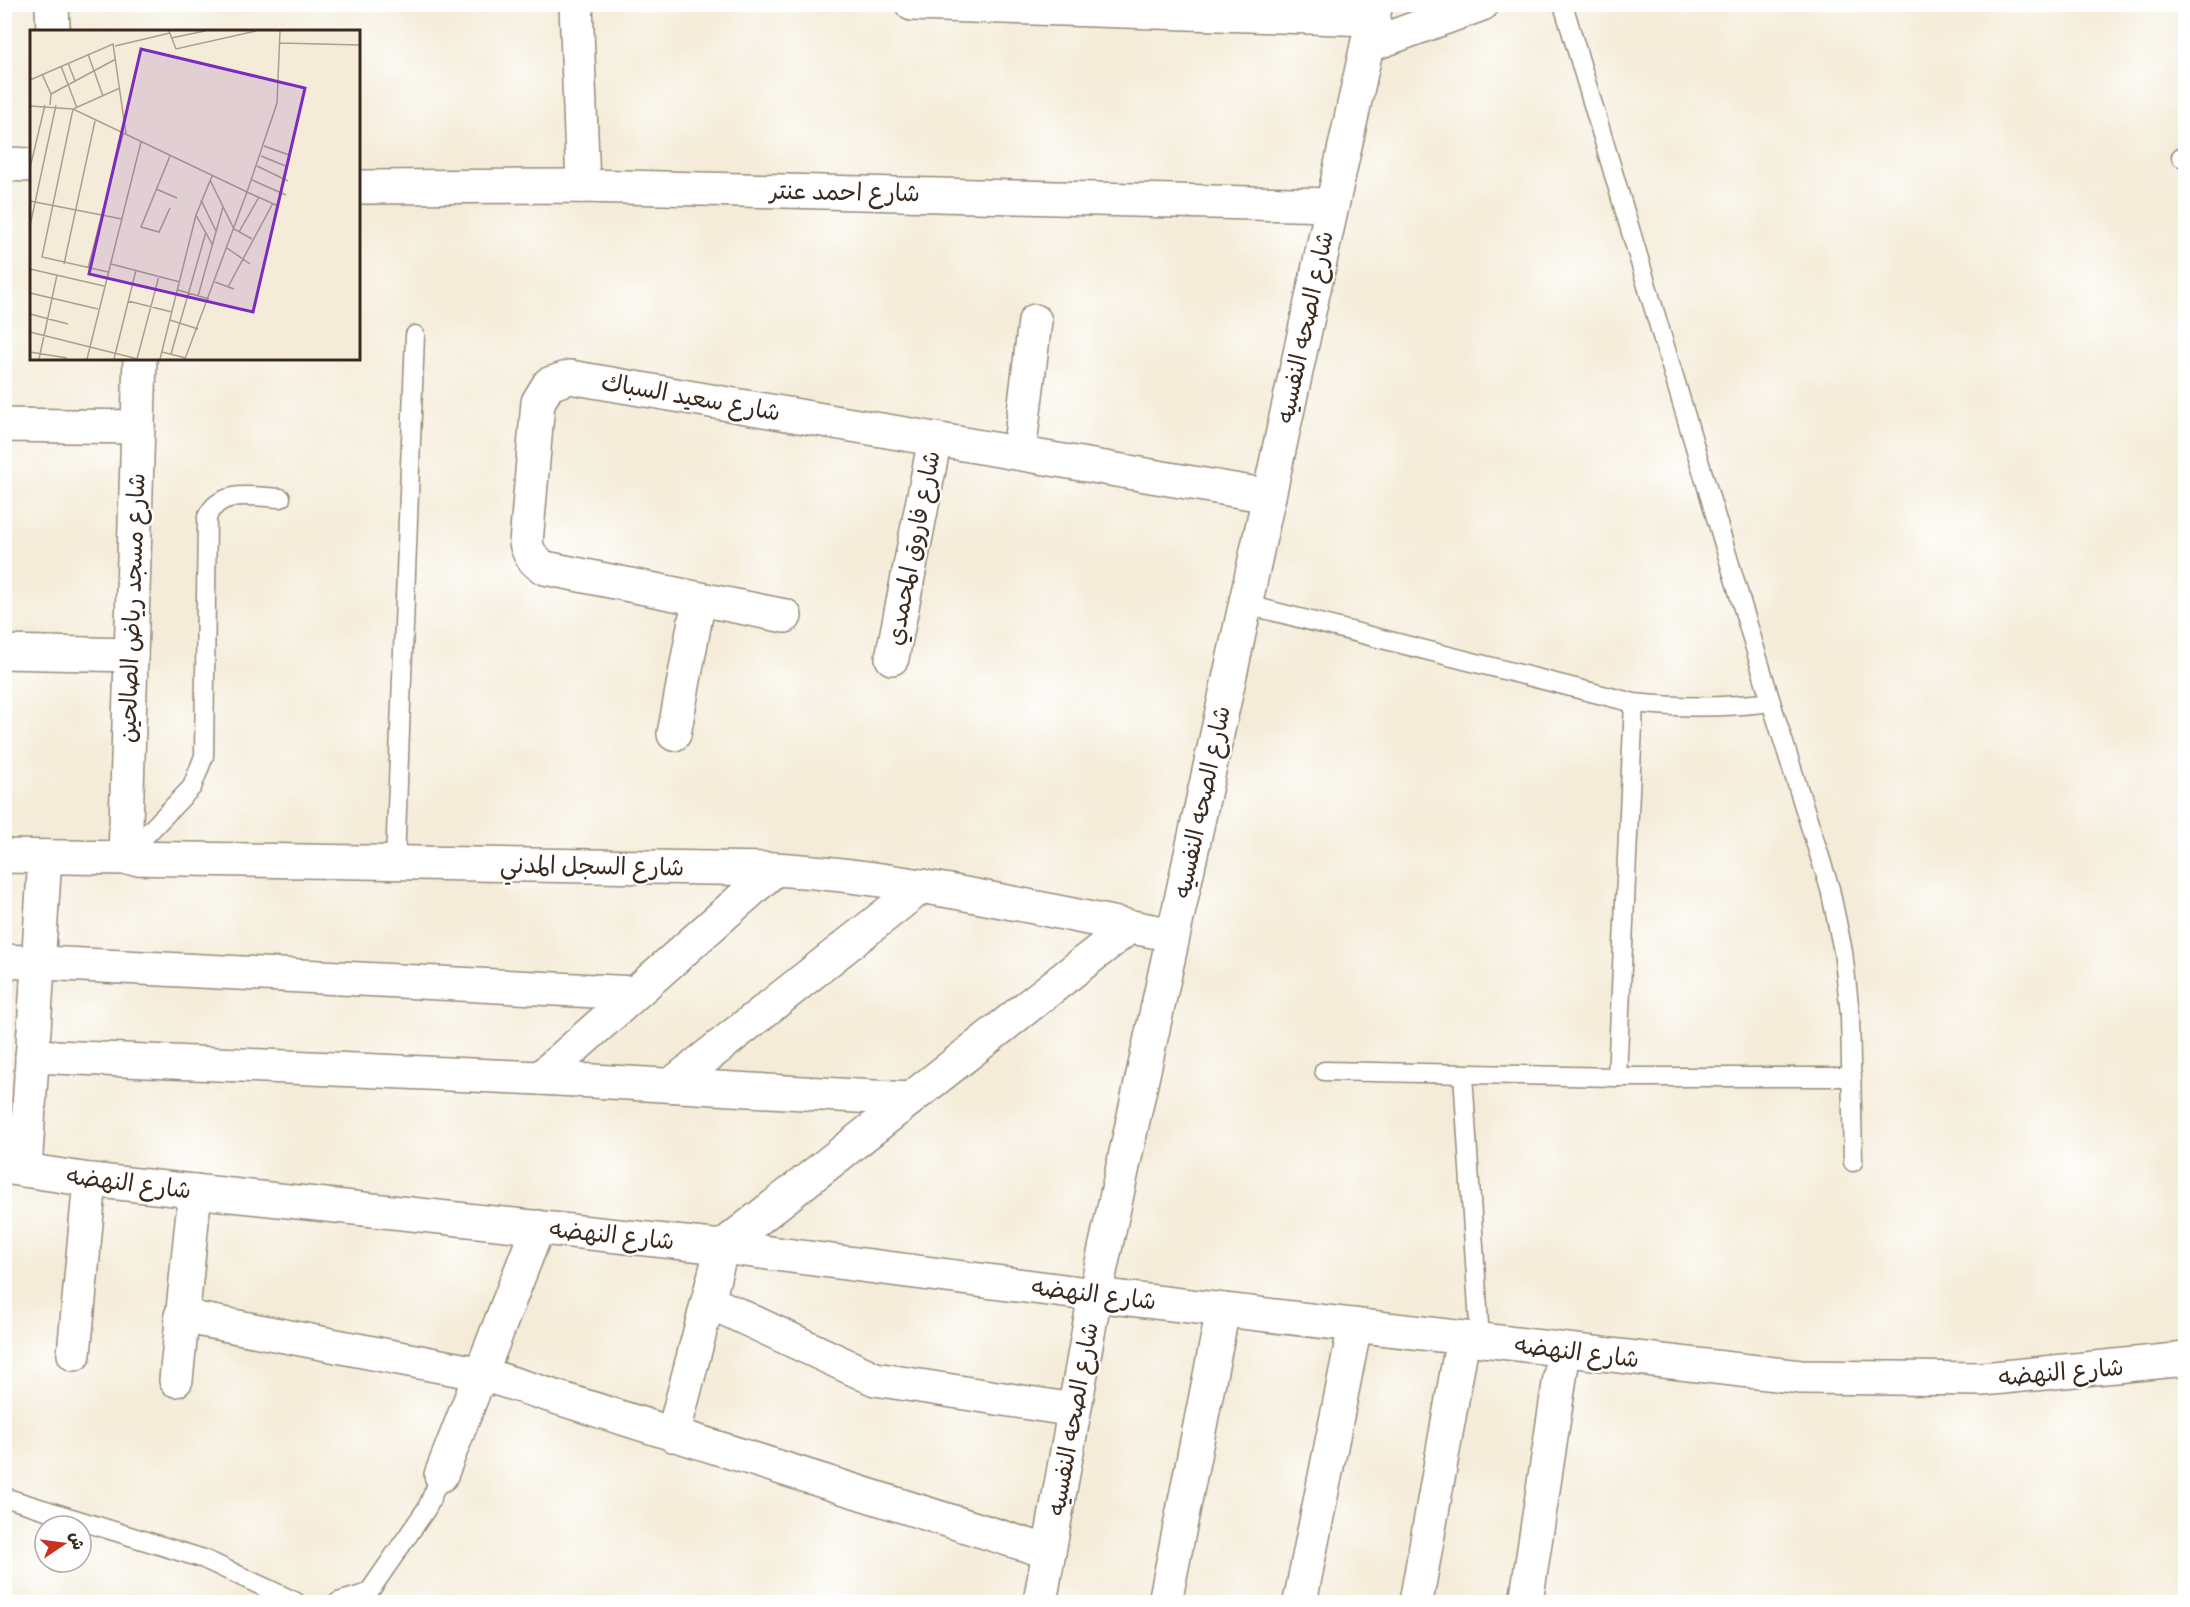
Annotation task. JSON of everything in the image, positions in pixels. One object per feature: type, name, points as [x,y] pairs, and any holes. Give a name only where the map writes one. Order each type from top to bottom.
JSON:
[{"type":"street","points":[[52,4],[53,30]]},
{"type":"street","points":[[576,4],[583,186]]},
{"type":"street","points":[[912,4],[1372,23],[1482,4]]},
{"type":"street","name":"شارع الصحه النفسيه","points":[[1040,1602],[1095,1295],[1372,23]]},
{"type":"street","points":[[4,164],[30,165]]},
{"type":"street","name":"شارع احمد عنتر","points":[[360,187],[583,186],[1332,205]]},
{"type":"street","points":[[1019,453],[1035,321]]},
{"type":"street","name":"شارع مسجد رياض الصالحين","points":[[125,858],[140,360]]},
{"type":"street","name":"شارع سعيد السباك","points":[[785,616],[544,568],[532,558],[526,543],[538,402],[549,384],[570,376],[1269,496]]},
{"type":"street","points":[[4,425],[138,427]]},
{"type":"street","name":"شارع فاروق المحمدي","points":[[892,658],[935,439]]},
{"type":"street","points":[[674,734],[699,599]]},
{"type":"street","points":[[4,652],[131,655]]},
{"type":"street","name":"شارع السجل المدني","points":[[4,856],[775,869],[832,873],[922,886],[1173,935]]},
{"type":"street","points":[[15,1168],[32,1056],[45,857]]},
{"type":"street","points":[[540,1078],[775,869]]},
{"type":"street","points":[[671,1085],[922,886]]},
{"type":"street","points":[[673,1435],[722,1247],[1129,927]]},
{"type":"street","points":[[4,961],[635,993]]},
{"type":"street","points":[[32,1056],[540,1078],[910,1099]]},
{"type":"street","name":"شارع النهضه","points":[[15,1168],[90,1180],[722,1247],[1095,1295],[1801,1377],[1983,1379],[2186,1359]]},
{"type":"street","points":[[74,1354],[90,1180]]},
{"type":"street","points":[[176,1380],[195,1191]]},
{"type":"street","points":[[441,1475],[538,1227]]},
{"type":"street","points":[[708,1301],[875,1379],[1074,1410]]},
{"type":"street","points":[[1165,1602],[1223,1310]]},
{"type":"street","points":[[182,1316],[482,1374],[1050,1552]]},
{"type":"street","points":[[1300,1602],[1355,1326]]},
{"type":"street","points":[[1416,1602],[1472,1339]]},
{"type":"street","points":[[1526,1602],[1564,1351]]},
{"type":"lane","points":[[1563,4],[1832,900],[1843,951],[1850,1014],[1853,1162]]},
{"type":"lane","points":[[395,862],[415,335]]},
{"type":"lane","points":[[125,858],[192,787],[204,756],[207,517],[211,509],[225,498],[281,498]]},
{"type":"lane","points":[[1244,604],[1634,703],[1680,708],[1725,708],[1771,702]]},
{"type":"lane","points":[[1617,1077],[1634,703]]},
{"type":"lane","points":[[1324,1071],[1617,1077],[1852,1077]]},
{"type":"lane","points":[[1463,1074],[1472,1339]]},
{"type":"lane","points":[[338,1602],[365,1598],[427,1508],[441,1475]]},
{"type":"lane","points":[[4,1497],[204,1558],[296,1602]]}]
